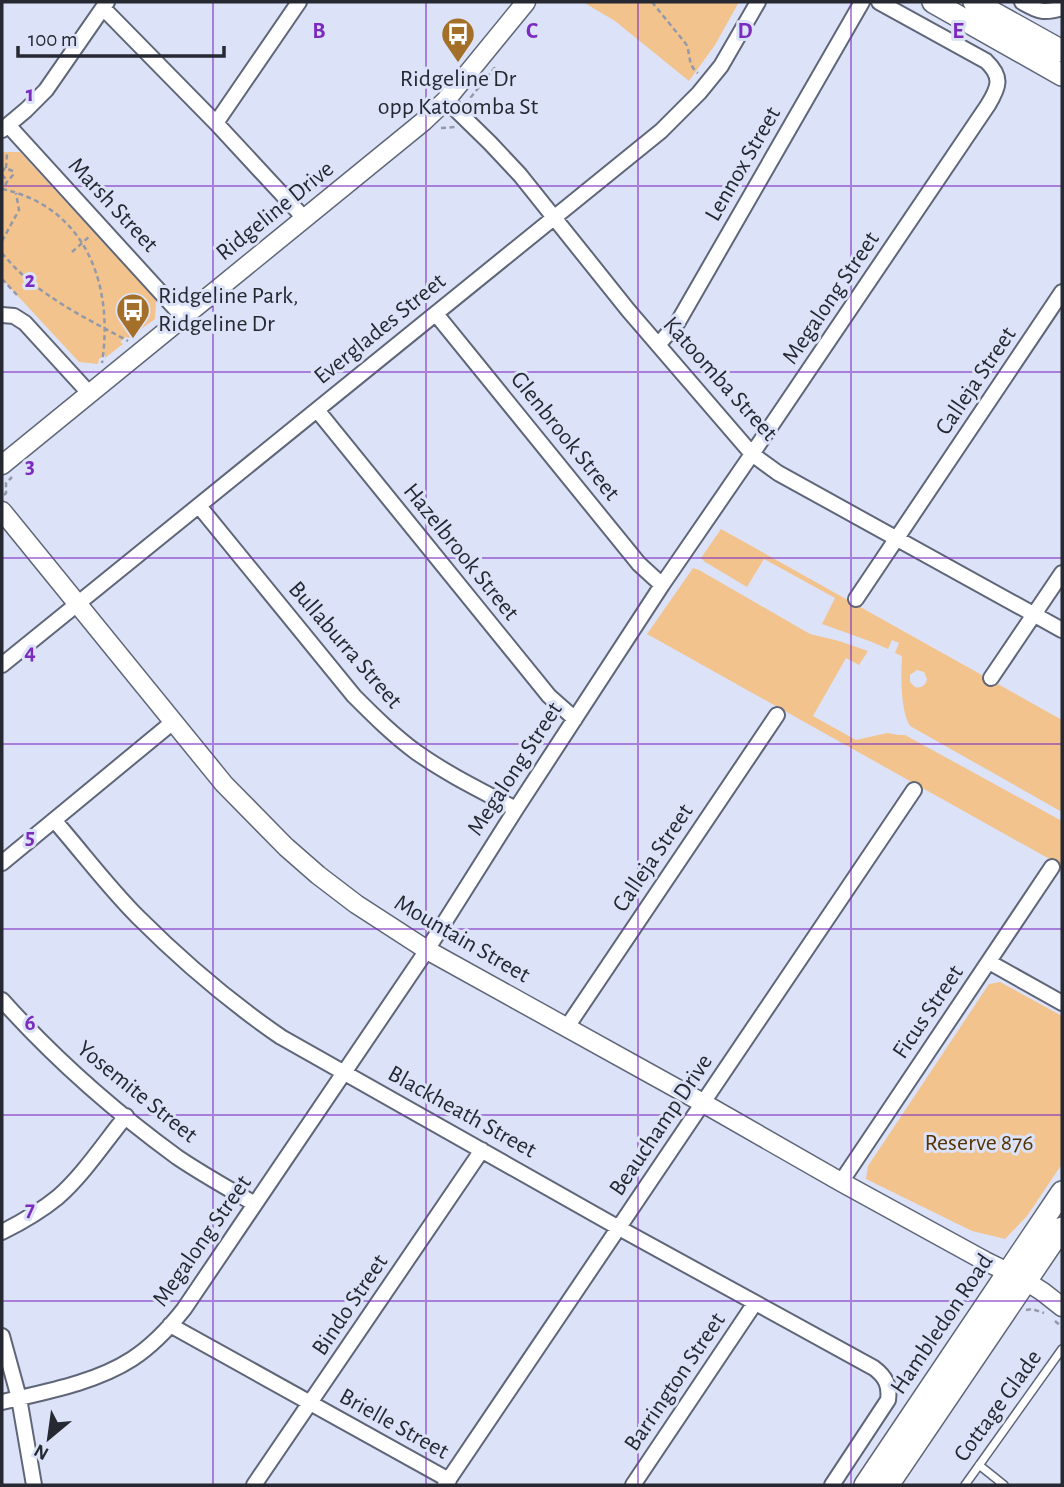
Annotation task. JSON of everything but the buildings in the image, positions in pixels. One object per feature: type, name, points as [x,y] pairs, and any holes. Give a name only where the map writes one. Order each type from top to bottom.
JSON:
[{"type":"main road","points":[[933,2],[1062,75]]},
{"type":"main road","points":[[974,2],[1062,51]]},
{"type":"main road","name":"Hambledon Road","points":[[888,1485],[1017,1276],[1062,1192]]},
{"type":"main road","name":"Hambledon Road","points":[[865,1485],[1017,1276],[1062,1228]]},
{"type":"street","points":[[216,123],[299,2]]},
{"type":"street","name":"Ridgeline Drive","points":[[2,465],[413,130],[446,100],[526,2]]},
{"type":"street","name":"Everglades Street","points":[[2,665],[661,131],[686,108],[721,66],[758,2]]},
{"type":"street","name":"Lennox Street","points":[[658,345],[678,322],[862,2]]},
{"type":"street","name":"Megalong Street","points":[[2,1402],[97,1377],[132,1359],[184,1310],[427,950],[662,585],[988,106],[994,95],[997,78],[995,69],[986,61],[879,2]]},
{"type":"street","points":[[1022,2],[1039,12],[1062,8]]},
{"type":"street","points":[[5,127],[46,90],[105,5],[305,219]]},
{"type":"street","name":"Katoomba Street","points":[[446,100],[506,160],[628,310],[752,454],[778,473],[1062,629]]},
{"type":"street","name":"Marsh Street","points":[[5,127],[183,317]]},
{"type":"street","name":"Calleja Street","points":[[856,599],[1062,292]]},
{"type":"street","name":"Glenbrook Street","points":[[436,314],[639,564],[662,585]]},
{"type":"street","points":[[2,315],[14,316],[25,323],[89,393]]},
{"type":"street","name":"Hazelbrook Street","points":[[317,410],[549,696],[575,719]]},
{"type":"street","name":"Bullaburra Street","points":[[199,506],[354,696],[376,719],[435,765],[516,809]]},
{"type":"street","name":"Mountain Street","points":[[2,511],[224,784],[286,847],[356,904],[427,950],[841,1182],[1017,1276],[1062,1307]]},
{"type":"street","points":[[991,678],[1062,573]]},
{"type":"street","name":"Calleja Street","points":[[567,1027],[777,715]]},
{"type":"street","points":[[2,863],[173,722]]},
{"type":"street","name":"Beauchamp Drive","points":[[447,1482],[914,790]]},
{"type":"street","name":"Blackheath Street","points":[[54,820],[137,915],[181,957],[263,1025],[874,1368],[889,1387],[888,1400],[832,1485]]},
{"type":"street","name":"Ficus Street","points":[[841,1182],[1052,867]]},
{"type":"street","points":[[989,962],[1062,1003]]},
{"type":"street","name":"Yosemite Street","points":[[2,1000],[98,1094],[179,1158],[255,1204]]},
{"type":"street","points":[[2,1232],[43,1209],[59,1196],[126,1116]]},
{"type":"street","name":"Bindo Street","points":[[254,1485],[482,1150]]},
{"type":"street","name":"Barrington Street","points":[[633,1485],[755,1303]]},
{"type":"street","name":"Brielle Street","points":[[170,1325],[447,1482]]},
{"type":"street","points":[[2,1336],[19,1398],[34,1485]]},
{"type":"lane","name":"Cottage Glade","points":[[965,1485],[1062,1349]]},
{"type":"lane","points":[[979,1465],[1004,1485]]},
{"type":"path","points":[[652,2],[686,44],[694,70],[708,82]]},
{"type":"path","points":[[7,153],[6,168],[2,174],[8,180]]},
{"type":"path","points":[[6,168],[13,171],[13,175],[3,190],[36,201],[56,215],[82,243],[94,267],[101,286],[106,329],[102,363]]},
{"type":"path","points":[[2,241],[19,210],[16,193]]},
{"type":"path","points":[[72,252],[88,238]]},
{"type":"path","points":[[2,253],[26,280],[42,292],[143,349]]},
{"type":"path","points":[[2,279],[17,295]]},
{"type":"green space","points":[[583,2],[739,2],[715,45],[689,81],[615,21]]},
{"type":"green space","points":[[3,152],[20,152],[156,300],[155,319],[129,338],[126,337],[120,342],[123,344],[105,358],[105,355],[99,359],[98,364],[79,362],[2,279]]},
{"type":"green space","points":[[721,529],[1062,720],[1062,812],[910,726],[903,702],[902,656],[895,653],[899,643],[892,640],[888,649],[822,624],[835,598],[764,559],[747,587],[701,558]],"holes":[[[917,670],[924,672],[926,683],[915,687],[910,682],[910,675]]]},
{"type":"green space","points":[[693,568],[810,634],[868,651],[859,665],[846,658],[813,716],[856,740],[887,733],[905,735],[1062,821],[1062,866],[647,634]]},
{"type":"green space","name":"Reserve 876","points":[[1000,982],[1062,1016],[1062,1164],[1027,1216],[1005,1239],[972,1231],[866,1179],[868,1166],[989,984]]},
{"type":"place","name":"Ridgeline Dr opp Katoomba St","points":[[458,64]]},
{"type":"place","name":"Ridgeline Park, Ridgeline Dr","points":[[133,340]]}]
